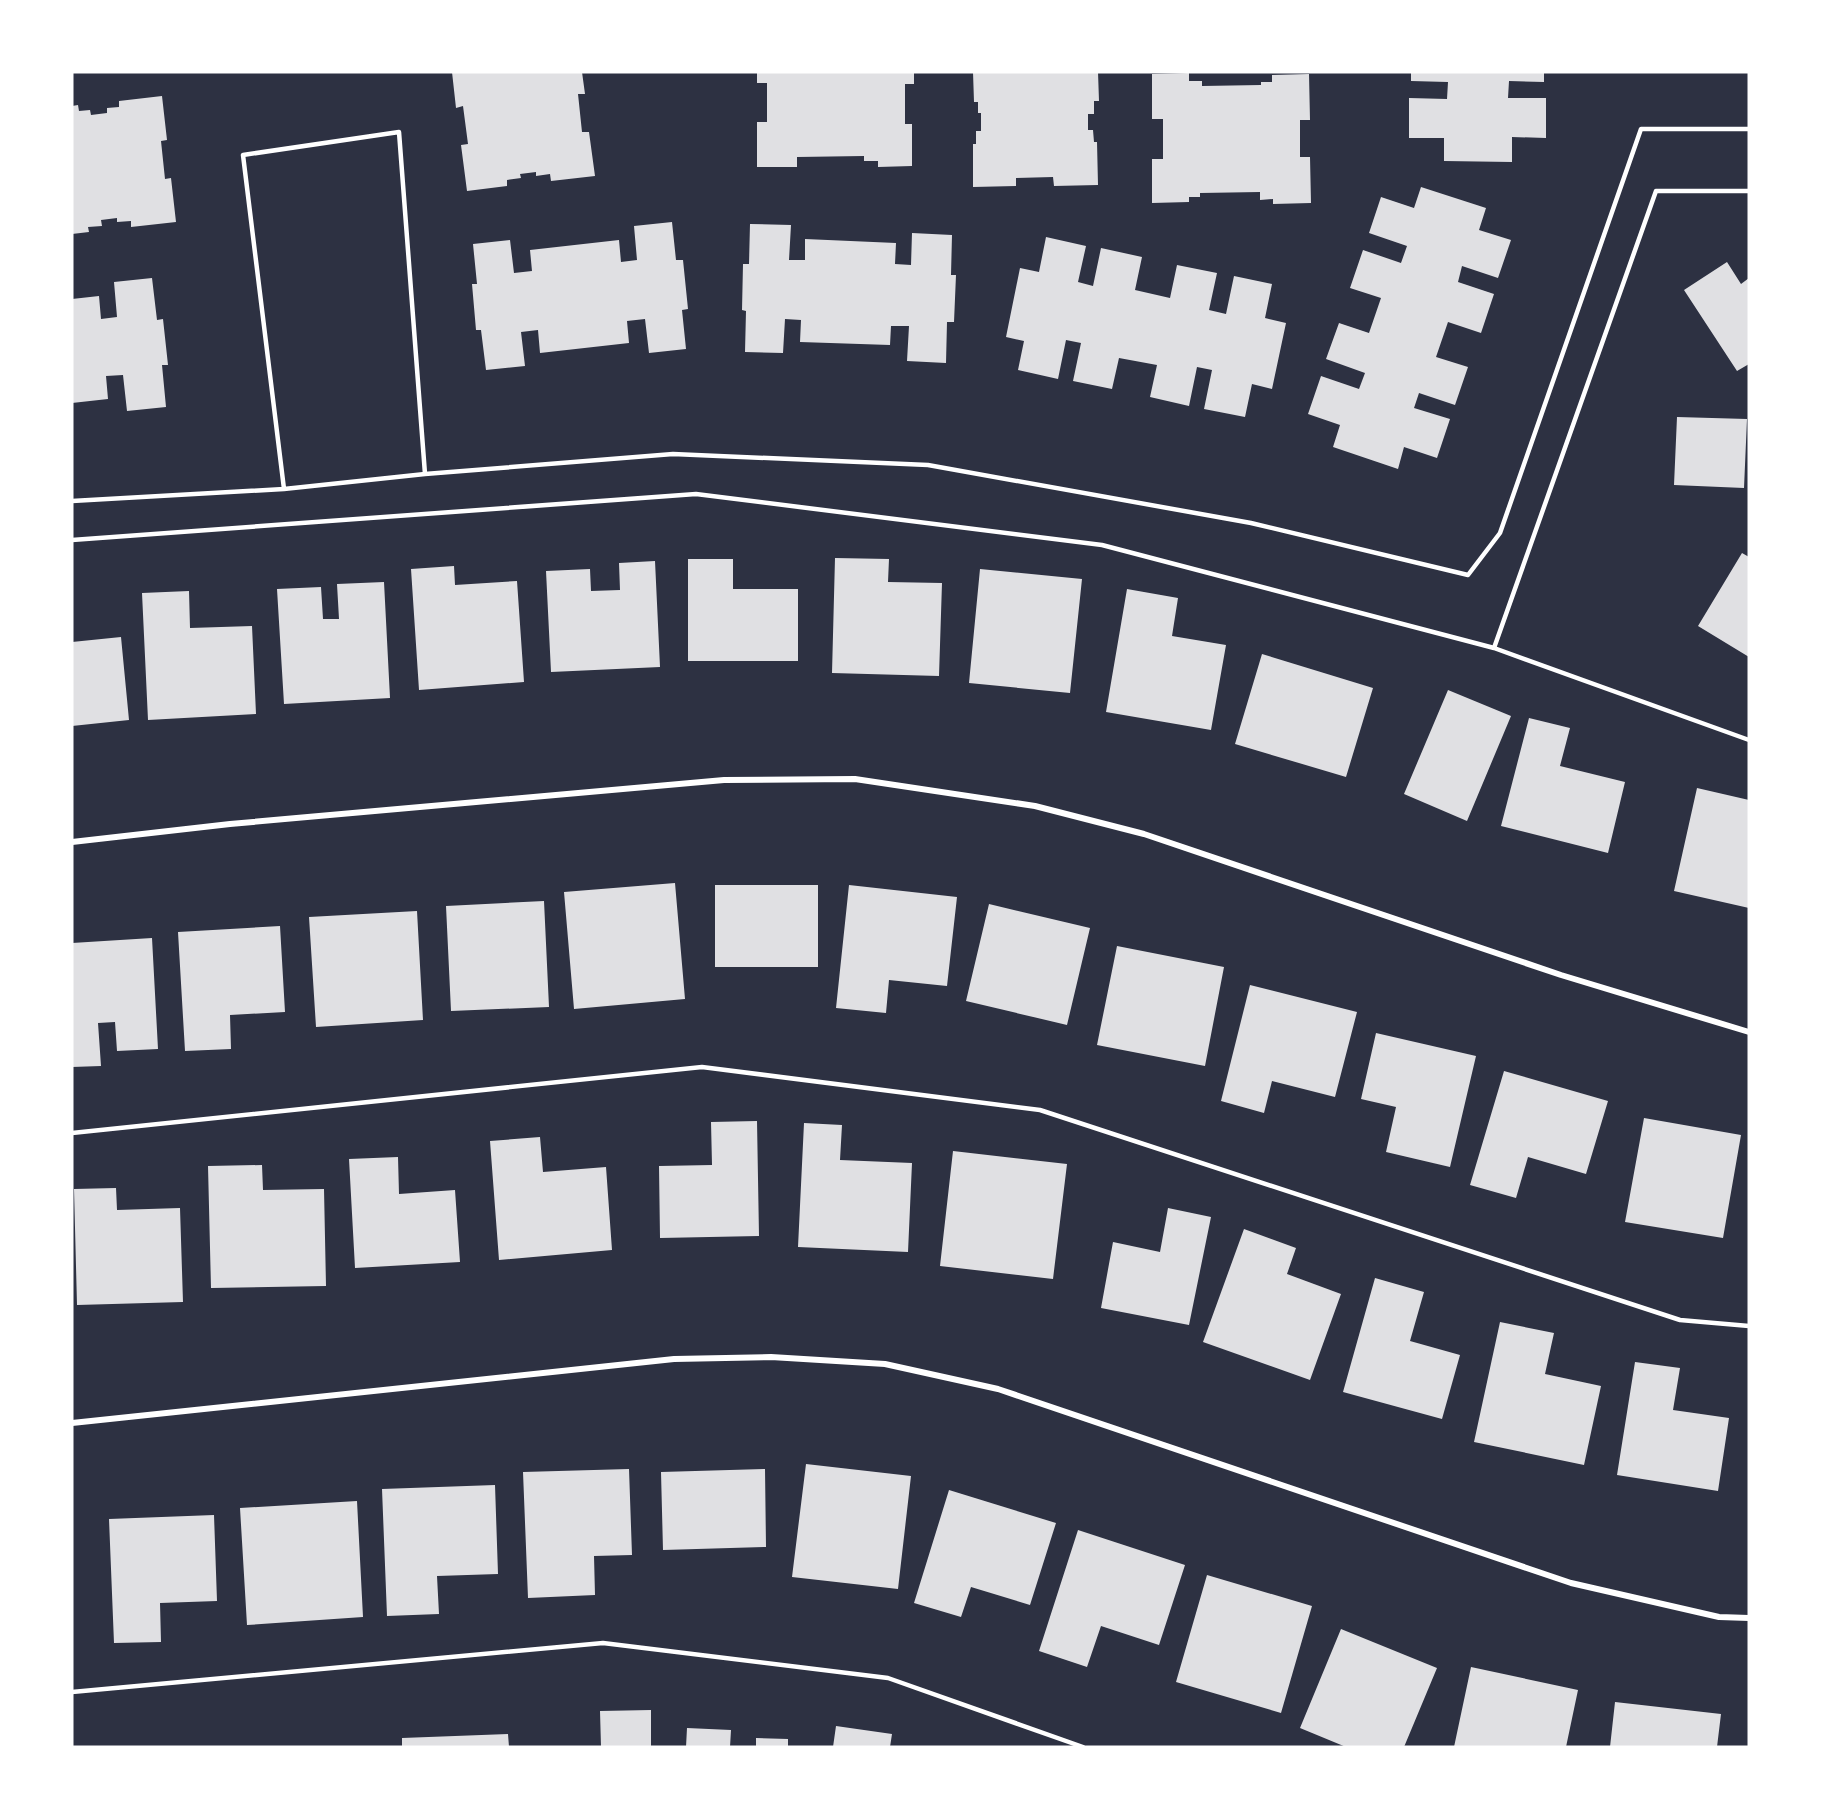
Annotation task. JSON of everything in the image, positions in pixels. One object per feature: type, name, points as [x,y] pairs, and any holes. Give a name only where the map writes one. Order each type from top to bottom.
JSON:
[{"type":"street","points":[[72,842],[230,824],[724,780],[855,779],[1035,806],[1144,834],[1562,975],[1749,1032]]},
{"type":"street","points":[[72,1423],[674,1359],[771,1357],[885,1364],[998,1389],[1571,1583],[1719,1617],[1749,1618]]},
{"type":"lane","points":[[72,501],[284,489],[425,474],[673,454],[928,465],[1251,523],[1468,574],[1500,533],[1641,129],[1749,129]]},
{"type":"lane","points":[[284,489],[243,155],[399,132],[425,474]]},
{"type":"lane","points":[[1494,648],[1656,191],[1749,191]]},
{"type":"lane","points":[[72,540],[696,494],[1102,545],[1494,648],[1749,740]]},
{"type":"lane","points":[[72,1133],[702,1067],[1040,1110],[1680,1320],[1749,1326]]},
{"type":"lane","points":[[72,1692],[603,1643],[888,1678],[1083,1747]]},
{"type":"building","points":[[452,72],[582,72],[585,94],[578,94],[582,132],[589,132],[595,176],[551,181],[550,174],[536,176],[536,172],[520,174],[521,178],[507,180],[507,186],[467,191],[461,145],[468,144],[463,106],[456,108]]},
{"type":"building","points":[[757,72],[914,72],[914,84],[905,84],[905,124],[912,124],[912,166],[878,167],[878,161],[864,161],[864,156],[797,157],[797,167],[757,167],[757,122],[767,122],[767,83],[757,83]]},
{"type":"building","points":[[973,72],[1098,72],[1099,101],[1094,101],[1094,114],[1088,114],[1088,130],[1093,130],[1094,142],[1097,142],[1098,185],[1054,186],[1053,177],[1016,178],[1016,186],[973,187],[973,144],[976,144],[976,131],[981,131],[981,113],[978,113],[978,102],[974,102]]},
{"type":"building","points":[[1411,72],[1544,72],[1544,82],[1509,81],[1508,98],[1546,98],[1546,138],[1512,137],[1512,162],[1444,161],[1444,138],[1409,138],[1409,98],[1447,99],[1448,82],[1411,81]]},
{"type":"building","points":[[1189,73],[1189,81],[1202,81],[1202,86],[1261,85],[1261,82],[1272,82],[1272,75],[1309,74],[1310,120],[1300,120],[1300,157],[1310,157],[1311,203],[1273,204],[1273,199],[1260,200],[1260,192],[1200,193],[1200,197],[1189,197],[1189,202],[1152,203],[1152,159],[1163,159],[1163,119],[1152,119],[1152,74]]},
{"type":"building","points":[[162,96],[167,140],[161,141],[165,179],[171,178],[176,222],[131,227],[131,221],[117,222],[117,218],[101,220],[102,226],[88,227],[89,232],[72,234],[72,106],[78,105],[79,111],[90,110],[91,115],[107,113],[107,108],[119,107],[119,101]]},
{"type":"building","points":[[1421,187],[1486,208],[1479,230],[1511,240],[1498,278],[1462,266],[1458,282],[1494,294],[1481,333],[1448,322],[1436,357],[1468,367],[1455,405],[1419,393],[1414,408],[1450,419],[1437,458],[1404,447],[1398,469],[1333,447],[1340,425],[1308,414],[1321,376],[1359,389],[1365,373],[1326,359],[1339,323],[1369,333],[1381,298],[1350,288],[1363,250],[1401,263],[1407,246],[1369,233],[1381,197],[1414,208]]},
{"type":"building","points":[[672,222],[676,260],[683,260],[688,309],[682,310],[686,349],[649,353],[645,319],[627,321],[629,343],[540,353],[538,330],[521,332],[525,366],[486,370],[481,330],[476,330],[472,284],[477,284],[473,244],[510,240],[514,273],[532,271],[530,250],[619,240],[621,262],[637,260],[634,226]]},
{"type":"building","points":[[750,224],[791,225],[789,260],[805,260],[805,239],[896,243],[895,264],[911,265],[912,233],[952,235],[951,275],[956,275],[954,322],[947,322],[946,363],[907,361],[909,326],[891,326],[890,345],[800,342],[801,320],[785,319],[783,353],[745,352],[746,311],[742,310],[743,264],[749,264]]},
{"type":"building","points":[[1046,237],[1086,246],[1078,282],[1093,286],[1101,248],[1142,257],[1135,290],[1170,298],[1177,265],[1217,273],[1209,310],[1226,314],[1234,276],[1272,284],[1265,318],[1286,323],[1272,389],[1252,384],[1245,417],[1204,409],[1212,370],[1197,367],[1189,406],[1150,397],[1157,365],[1119,358],[1112,389],[1073,381],[1081,343],[1066,340],[1058,379],[1018,370],[1024,341],[1006,337],[1020,268],[1039,272]]},
{"type":"building","points":[[1727,262],[1741,284],[1749,278],[1749,364],[1737,371],[1684,290]]},
{"type":"building","points":[[152,278],[157,320],[163,319],[168,365],[162,365],[166,407],[127,411],[123,375],[106,376],[108,399],[72,403],[72,299],[99,296],[101,319],[117,317],[114,282]]},
{"type":"building","points":[[1677,417],[1747,419],[1744,488],[1674,485]]},
{"type":"building","points":[[1742,553],[1749,557],[1749,657],[1698,626]]},
{"type":"building","points":[[835,558],[889,559],[888,582],[942,583],[939,676],[832,673]]},
{"type":"building","points":[[688,559],[733,559],[733,589],[798,589],[798,661],[688,661]]},
{"type":"building","points":[[655,561],[660,667],[551,672],[546,571],[590,569],[591,591],[620,590],[619,563]]},
{"type":"building","points":[[454,566],[455,585],[517,581],[524,682],[419,690],[411,569]]},
{"type":"building","points":[[980,569],[1082,579],[1070,693],[969,683]]},
{"type":"building","points":[[384,582],[390,698],[284,704],[277,589],[321,587],[323,619],[339,619],[337,584]]},
{"type":"building","points":[[1127,589],[1178,598],[1172,636],[1226,645],[1211,730],[1106,712]]},
{"type":"building","points":[[189,591],[190,628],[252,626],[256,714],[148,720],[142,593]]},
{"type":"building","points":[[121,637],[129,720],[72,726],[72,642]]},
{"type":"building","points":[[1262,654],[1373,688],[1346,777],[1235,744]]},
{"type":"building","points":[[1448,690],[1511,716],[1467,821],[1404,794]]},
{"type":"building","points":[[1529,718],[1570,728],[1560,766],[1625,782],[1608,853],[1501,826]]},
{"type":"building","points":[[1697,788],[1749,800],[1749,908],[1674,891]]},
{"type":"building","points":[[675,883],[685,999],[574,1009],[564,892]]},
{"type":"building","points":[[715,885],[818,885],[818,967],[715,967]]},
{"type":"building","points":[[849,885],[957,897],[947,986],[889,980],[886,1013],[836,1008]]},
{"type":"building","points":[[544,901],[549,1007],[451,1011],[446,906]]},
{"type":"building","points":[[989,904],[1090,928],[1067,1025],[966,1001]]},
{"type":"building","points":[[417,911],[423,1020],[316,1027],[309,917]]},
{"type":"building","points":[[280,926],[285,1012],[230,1015],[231,1049],[185,1051],[178,932]]},
{"type":"building","points":[[152,938],[158,1049],[117,1051],[115,1022],[98,1023],[101,1066],[72,1067],[72,943]]},
{"type":"building","points":[[1117,946],[1224,967],[1205,1066],[1097,1045]]},
{"type":"building","points":[[1250,985],[1357,1012],[1335,1097],[1272,1081],[1264,1113],[1221,1101]]},
{"type":"building","points":[[1376,1033],[1476,1056],[1450,1167],[1386,1152],[1396,1107],[1361,1099]]},
{"type":"building","points":[[1504,1071],[1608,1101],[1586,1174],[1528,1157],[1516,1198],[1470,1185]]},
{"type":"building","points":[[1644,1118],[1741,1135],[1723,1238],[1625,1222]]},
{"type":"building","points":[[757,1121],[759,1236],[660,1238],[659,1166],[712,1165],[711,1122]]},
{"type":"building","points":[[804,1123],[842,1125],[840,1160],[912,1163],[908,1252],[798,1247]]},
{"type":"building","points":[[540,1137],[543,1172],[606,1167],[612,1250],[499,1260],[490,1141]]},
{"type":"building","points":[[953,1151],[1067,1164],[1053,1279],[940,1266]]},
{"type":"building","points":[[398,1157],[399,1194],[455,1190],[460,1262],[355,1268],[349,1159]]},
{"type":"building","points":[[262,1165],[263,1190],[324,1189],[326,1286],[211,1288],[208,1166]]},
{"type":"building","points":[[116,1188],[117,1210],[180,1208],[183,1302],[77,1305],[74,1189]]},
{"type":"building","points":[[1168,1208],[1211,1217],[1189,1325],[1101,1308],[1113,1242],[1160,1252]]},
{"type":"building","points":[[1244,1229],[1296,1248],[1287,1274],[1341,1294],[1310,1380],[1203,1342]]},
{"type":"building","points":[[1375,1278],[1424,1292],[1410,1341],[1460,1355],[1442,1419],[1343,1392]]},
{"type":"building","points":[[1500,1322],[1554,1333],[1545,1374],[1601,1386],[1584,1465],[1474,1442]]},
{"type":"building","points":[[1635,1362],[1680,1368],[1673,1410],[1729,1418],[1718,1491],[1617,1475]]},
{"type":"building","points":[[806,1464],[911,1476],[898,1589],[792,1577]]},
{"type":"building","points":[[629,1469],[632,1555],[594,1556],[595,1595],[528,1598],[523,1472]]},
{"type":"building","points":[[765,1469],[766,1547],[663,1550],[661,1472]]},
{"type":"building","points":[[495,1485],[498,1574],[437,1576],[439,1614],[387,1616],[382,1489]]},
{"type":"building","points":[[949,1490],[1056,1523],[1030,1605],[971,1587],[961,1617],[914,1603]]},
{"type":"building","points":[[357,1501],[363,1617],[247,1625],[240,1508]]},
{"type":"building","points":[[214,1515],[217,1601],[160,1603],[161,1642],[114,1643],[109,1519]]},
{"type":"building","points":[[1078,1530],[1185,1565],[1159,1645],[1101,1626],[1087,1667],[1039,1651]]},
{"type":"building","points":[[1207,1575],[1312,1606],[1281,1713],[1176,1682]]},
{"type":"building","points":[[1341,1629],[1437,1668],[1404,1747],[1346,1747],[1300,1728]]},
{"type":"building","points":[[1471,1667],[1578,1690],[1566,1747],[1454,1747]]},
{"type":"building","points":[[1615,1702],[1721,1714],[1717,1747],[1610,1747]]},
{"type":"building","points":[[651,1710],[651,1747],[601,1747],[600,1711]]},
{"type":"building","points":[[836,1726],[892,1734],[890,1747],[833,1747]]},
{"type":"building","points":[[687,1728],[731,1730],[730,1747],[686,1747]]},
{"type":"building","points":[[508,1734],[509,1747],[402,1747],[402,1738]]},
{"type":"building","points":[[756,1738],[788,1739],[788,1747],[756,1747]]}]
